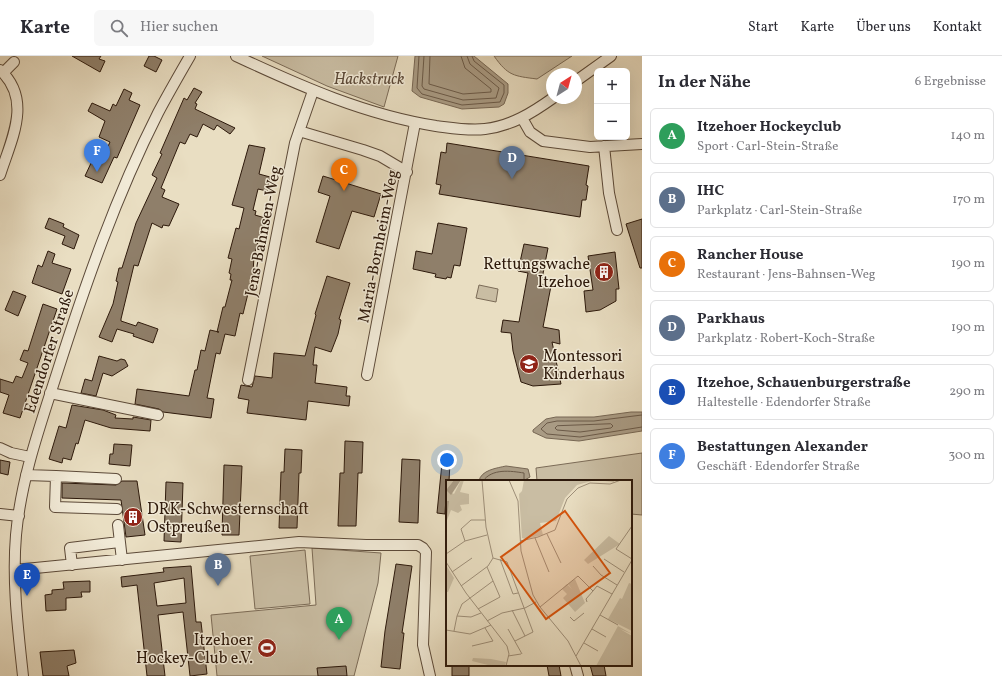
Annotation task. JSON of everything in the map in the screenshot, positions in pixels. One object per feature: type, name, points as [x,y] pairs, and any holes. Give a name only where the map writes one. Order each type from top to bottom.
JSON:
[{"type":"street","name":"Edendorfer Straße","points":[[23,676],[16,612],[15,570],[19,516],[30,457],[86,286],[109,224],[157,115],[190,56]]},
{"type":"street","points":[[236,56],[313,91],[359,107],[415,123],[460,129],[485,129],[522,118],[546,103]]},
{"type":"street","points":[[582,77],[611,56]]},
{"type":"street","points":[[0,175],[17,117],[18,106],[15,90],[1,72],[14,62]]},
{"type":"street","name":"Jens-Bahnsen-Weg","points":[[248,380],[294,143],[313,91]]},
{"type":"street","points":[[522,118],[530,132],[543,141],[590,147],[642,144]]},
{"type":"street","name":"Maria-Bornheim-Weg","points":[[367,375],[407,172],[415,123]]},
{"type":"street","points":[[298,131],[380,156],[407,172]]},
{"type":"street","points":[[604,146],[611,206],[617,230]]},
{"type":"street","points":[[50,393],[158,415]]},
{"type":"street","points":[[0,448],[11,453],[30,457]]},
{"type":"street","points":[[26,475],[116,479]]},
{"type":"street","points":[[56,476],[55,507],[117,509]]},
{"type":"street","points":[[0,514],[19,516]]},
{"type":"street","points":[[118,525],[122,560]]},
{"type":"street","points":[[15,570],[309,541],[366,545],[420,546],[426,552],[424,645],[430,676]]},
{"type":"street","points":[[72,565],[70,548],[119,542]]},
{"type":"street","points":[[575,666],[578,676]]},
{"type":"green space","name":"Hackstruck","points":[[262,56],[398,56],[384,107],[327,86]]},
{"type":"green space","points":[[494,56],[572,56],[554,68],[546,68],[546,73],[537,79],[512,74],[503,68]]},
{"type":"green space","points":[[479,285],[498,289],[496,302],[476,298]]},
{"type":"green space","points":[[642,453],[642,515],[632,514],[632,480],[537,480],[536,468]]},
{"type":"green space","points":[[312,548],[381,553],[378,583],[354,676],[217,676],[211,615],[316,605]]},
{"type":"green space","points":[[305,550],[310,604],[255,609],[250,556]]},
{"type":"water","points":[[415,56],[474,56],[508,84],[508,93],[504,104],[499,107],[462,109],[420,97],[412,91]]},
{"type":"water","points":[[642,412],[642,431],[579,441],[546,438],[533,432],[533,430],[546,419],[556,417],[594,417]]},
{"type":"water","points":[[506,466],[528,469],[530,477],[525,480],[479,480],[483,474]]},
{"type":"building","points":[[72,56],[101,56],[99,59],[105,61],[100,72]]},
{"type":"building","points":[[149,56],[154,56],[162,60],[156,72],[144,66]]},
{"type":"building","points":[[194,88],[202,92],[195,103],[197,104],[195,109],[235,128],[230,134],[217,125],[214,130],[203,124],[197,137],[190,134],[185,144],[180,142],[161,188],[165,190],[162,197],[179,204],[169,226],[163,225],[162,228],[152,223],[138,266],[134,265],[121,319],[121,321],[136,326],[138,322],[158,329],[153,343],[133,336],[134,334],[117,329],[112,342],[99,337],[113,304],[118,282],[116,281],[119,268],[122,268],[136,223],[157,178],[152,175],[162,154],[160,153],[184,98],[187,100]]},
{"type":"building","points":[[124,89],[132,93],[129,100],[140,105],[117,158],[114,157],[102,183],[85,176],[92,161],[100,164],[110,142],[99,137],[105,121],[88,111],[92,103],[110,111],[113,104],[116,106]]},
{"type":"building","points":[[447,143],[589,166],[586,185],[588,186],[586,200],[582,200],[580,217],[439,194],[441,185],[436,184],[441,152],[446,153]]},
{"type":"building","points":[[249,145],[265,148],[259,174],[270,177],[267,191],[258,189],[253,210],[256,211],[255,215],[265,218],[254,256],[253,273],[243,314],[240,313],[235,336],[225,334],[220,354],[216,353],[207,398],[214,399],[211,418],[163,412],[159,409],[135,404],[137,389],[189,396],[201,350],[205,351],[210,330],[217,332],[232,280],[230,280],[231,274],[229,273],[232,259],[228,258],[236,228],[239,229],[244,208],[232,205]]},
{"type":"building","points":[[323,176],[381,194],[374,217],[352,211],[339,249],[316,242],[330,196],[318,192]]},
{"type":"building","points":[[49,218],[64,224],[63,227],[79,235],[74,249],[62,244],[65,236],[45,228]]},
{"type":"building","points":[[642,219],[642,268],[640,268],[626,224]]},
{"type":"building","points":[[438,223],[467,228],[460,266],[454,265],[451,278],[447,277],[446,279],[435,277],[436,274],[413,269],[416,251],[432,254]]},
{"type":"building","points":[[524,244],[548,248],[541,284],[551,286],[543,327],[559,330],[560,344],[552,342],[561,384],[533,386],[521,382],[513,351],[511,333],[501,332],[503,320],[519,322],[528,273],[518,271]]},
{"type":"building","points":[[48,251],[55,254],[52,263],[71,269],[62,294],[32,283],[38,265],[42,267]]},
{"type":"building","name":"Rettungswache Itzehoe","points":[[615,252],[619,289],[616,289],[616,301],[600,310],[586,312],[584,291],[593,290],[588,256]]},
{"type":"building","points":[[327,276],[350,283],[339,319],[341,320],[338,334],[331,352],[315,347],[313,365],[317,365],[315,383],[347,387],[346,396],[350,396],[349,406],[308,401],[306,420],[247,413],[249,400],[238,398],[241,385],[252,387],[255,376],[272,378],[274,353],[305,356],[316,315],[315,314]]},
{"type":"building","points":[[13,291],[26,296],[18,316],[5,310]]},
{"type":"building","points":[[43,304],[57,309],[20,418],[3,413],[9,395],[0,392],[0,379],[13,383],[16,376],[22,378],[28,363],[20,360],[24,350],[28,351]]},
{"type":"building","points":[[99,356],[117,361],[121,359],[125,360],[128,366],[112,376],[103,373],[96,396],[81,393],[85,379],[92,381]]},
{"type":"building","points":[[72,405],[103,410],[116,415],[115,418],[133,419],[133,417],[151,420],[150,431],[111,428],[85,420],[78,444],[76,443],[71,460],[63,458],[62,463],[49,459],[59,426],[66,428]]},
{"type":"building","points":[[345,441],[363,442],[362,473],[358,473],[356,526],[338,526],[340,473],[344,473]]},
{"type":"building","points":[[114,444],[132,445],[130,466],[109,464],[110,454],[113,454]]},
{"type":"building","points":[[285,449],[302,450],[301,473],[299,473],[297,528],[279,528],[281,472],[284,472]]},
{"type":"building","points":[[402,459],[420,460],[418,523],[399,522]]},
{"type":"building","points":[[0,460],[10,462],[8,475],[0,473]]},
{"type":"building","points":[[442,463],[450,463],[449,480],[446,480],[445,514],[437,513]]},
{"type":"building","points":[[224,465],[242,466],[239,535],[222,535]]},
{"type":"building","name":"DRK-Schwesternschaft Ostpreußen","points":[[122,481],[137,481],[145,535],[126,537],[121,500],[62,498],[62,483],[116,485]]},
{"type":"building","points":[[166,482],[183,483],[181,542],[164,541]]},
{"type":"building","points":[[396,564],[412,566],[402,633],[404,633],[400,669],[381,667],[385,631]]},
{"type":"building","points":[[191,566],[196,622],[201,622],[207,674],[190,676],[183,612],[158,615],[165,676],[147,676],[137,585],[122,587],[121,577],[164,572],[163,568]],"holes":[[[184,578],[186,603],[157,606],[154,583]]]},
{"type":"building","points":[[90,581],[90,592],[81,592],[82,597],[66,598],[66,610],[46,611],[45,595],[52,594],[52,590],[64,589],[63,582]]},
{"type":"building","points":[[74,650],[76,663],[67,666],[69,676],[43,676],[40,652]]},
{"type":"building","points":[[346,666],[347,676],[318,676],[317,668]]},
{"type":"building","points":[[452,666],[469,666],[469,676],[452,676]]},
{"type":"building","points":[[547,666],[559,666],[561,676],[549,676]]},
{"type":"building","points":[[590,666],[604,666],[606,676],[593,676]]},
{"type":"place","name":"Bestattungen Alexander","points":[[97,172]]},
{"type":"place","name":"Parkhaus","points":[[512,179]]},
{"type":"place","name":"Rancher House","points":[[344,191]]},
{"type":"place","name":"Rettungswache Itzehoe","points":[[604,272]]},
{"type":"place","name":"Montessori Kinderhaus","points":[[529,364]]},
{"type":"place","name":"DRK-Schwesternschaft Ostpreußen","points":[[133,517]]},
{"type":"place","name":"IHC","points":[[218,586]]},
{"type":"place","name":"Itzehoe, Schauenburgerstraße","points":[[27,596]]},
{"type":"place","name":"Itzehoer Hockeyclub","points":[[339,640]]},
{"type":"place","name":"Itzehoer Hockey-Club e.V.","points":[[267,648]]}]
